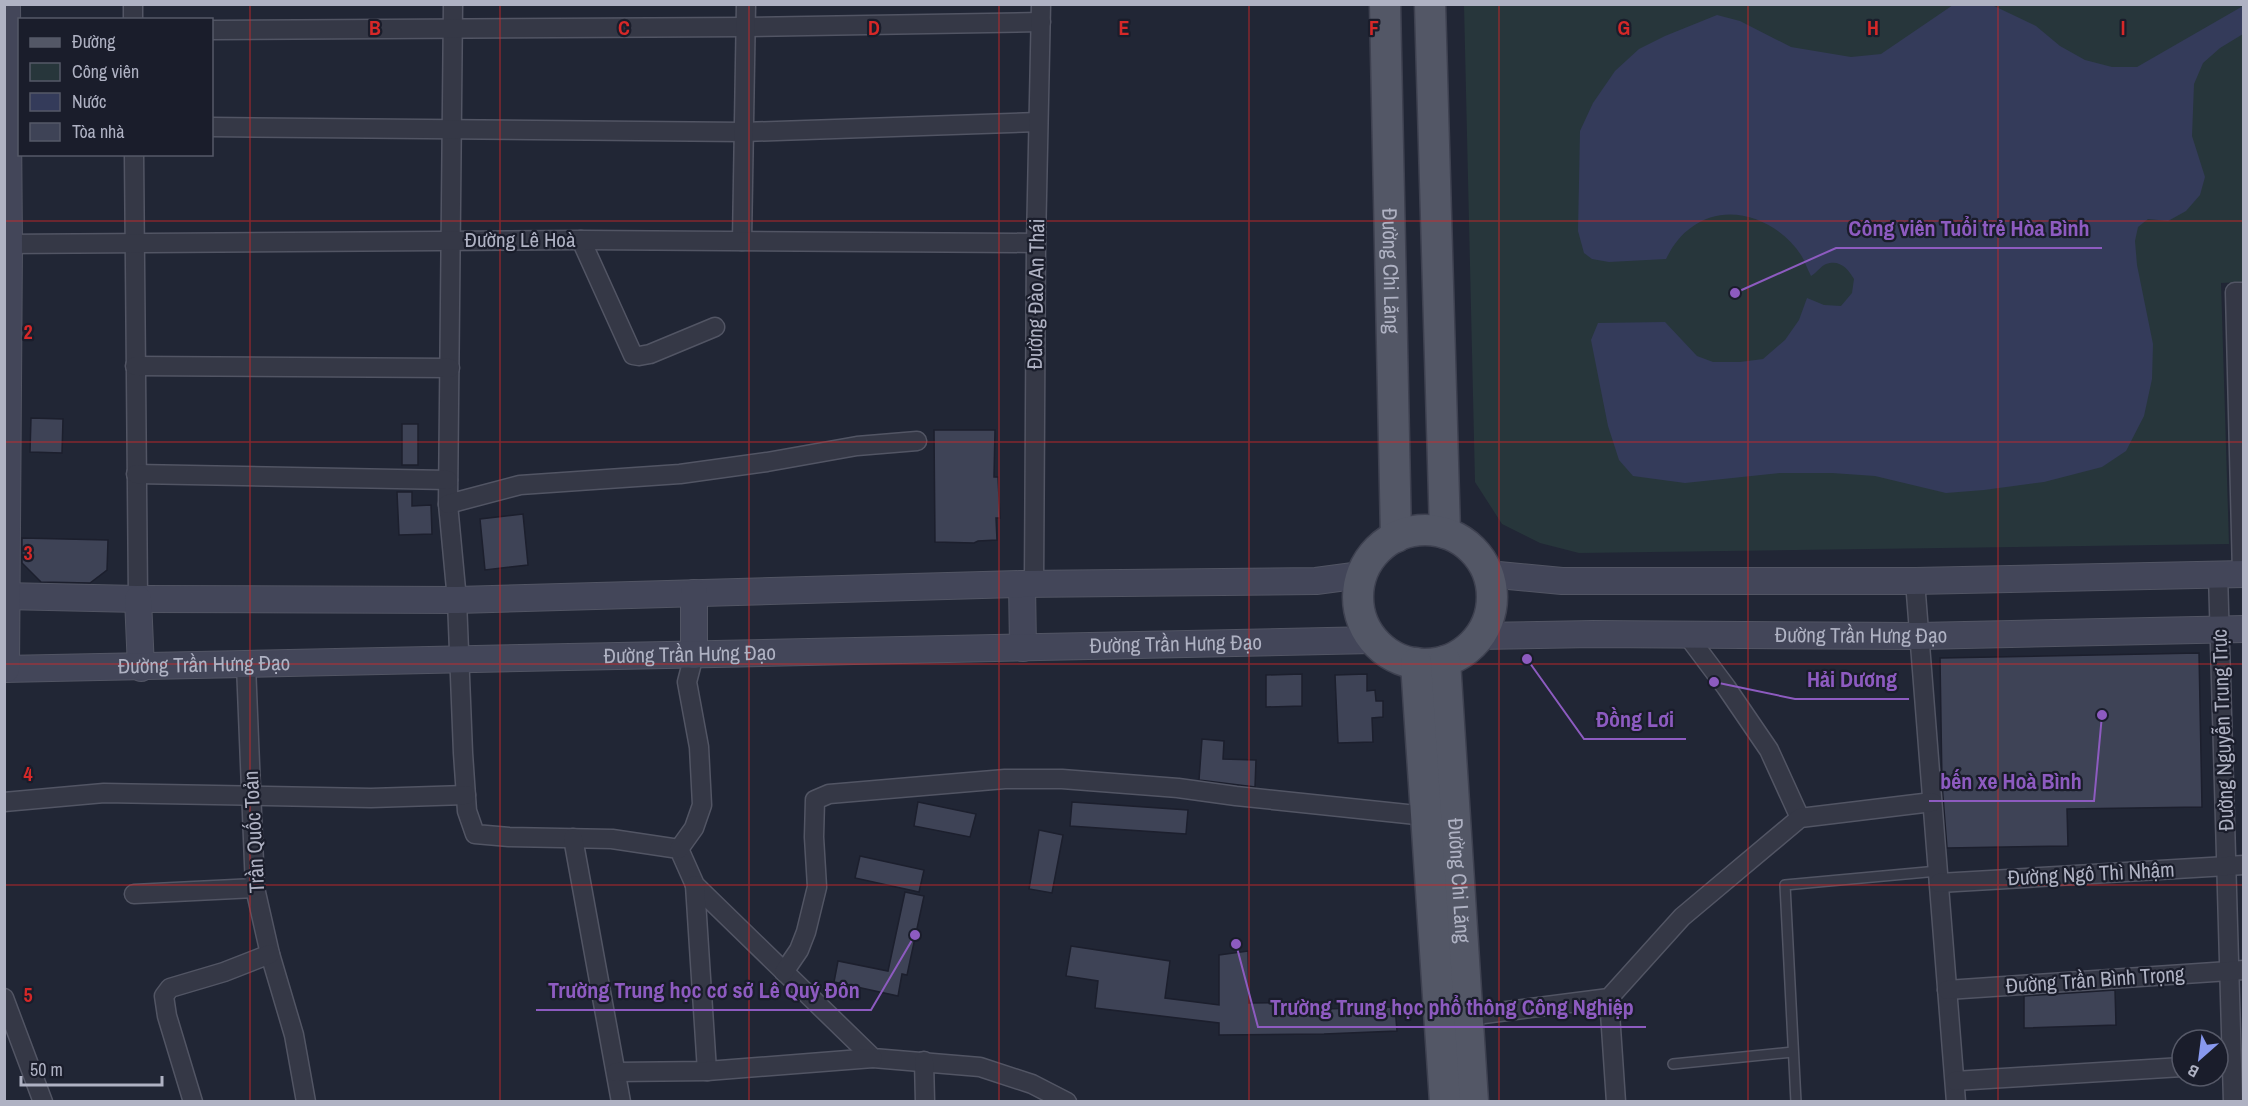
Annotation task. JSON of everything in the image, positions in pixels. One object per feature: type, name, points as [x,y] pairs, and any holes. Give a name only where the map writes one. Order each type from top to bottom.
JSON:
[{"type":"main road","points":[[5,669],[8,4]]},
{"type":"main road","name":"Đường Chi Lăng","points":[[1385,4],[1396,537]]},
{"type":"main road","points":[[1430,4],[1445,533]]},
{"type":"main road","points":[[1420,530],[1445,533],[1471,549],[1488,574],[1492,595],[1485,627],[1464,651],[1430,662],[1393,655],[1373,640],[1362,620],[1358,597],[1361,575],[1375,552],[1396,537],[1420,530]]},
{"type":"main road","points":[[1488,574],[1562,581],[1915,581],[2235,574]]},
{"type":"main road","points":[[5,596],[138,599],[458,600],[1028,584],[1316,581],[1361,575]]},
{"type":"main road","points":[[1023,648],[1028,584]]},
{"type":"main road","points":[[694,593],[694,656]]},
{"type":"main road","points":[[138,599],[141,668]]},
{"type":"main road","name":"Đường Trần Hưng Đạo","points":[[1479,636],[1687,634],[1919,636],[2232,629]]},
{"type":"main road","name":"Đường Trần Hưng Đạo","points":[[5,669],[141,668],[1373,640]]},
{"type":"main road","name":"Đường Chi Lăng","points":[[1430,662],[1426,816],[1454,1017],[1473,1101]]},
{"type":"main road","name":"Đường Chi Lăng","points":[[1430,662],[1454,1017],[1445,1101]]},
{"type":"street","points":[[453,4],[448,504],[458,600],[467,811],[475,834],[612,839],[679,849]]},
{"type":"street","points":[[742,241],[746,4]]},
{"type":"street","points":[[213,30],[745,27],[1041,13]]},
{"type":"street","name":"Đường Đào An Thái","points":[[1028,584],[1041,13]]},
{"type":"street","points":[[213,127],[744,132],[1038,122]]},
{"type":"street","points":[[134,156],[138,599]]},
{"type":"street","name":"Đường Lê Hoà","points":[[7,244],[581,240],[1036,243]]},
{"type":"street","points":[[581,240],[633,355],[650,354],[715,327]]},
{"type":"street","name":"Đường Nguyễn Trung Trực","points":[[2233,1101],[2231,1064],[2236,970],[2232,629],[2235,574],[2235,292],[2244,292]]},
{"type":"street","points":[[135,366],[450,368]]},
{"type":"street","points":[[448,504],[520,485],[680,474],[857,446],[917,441]]},
{"type":"street","points":[[136,474],[448,480]]},
{"type":"street","points":[[1915,581],[1956,1101]]},
{"type":"street","points":[[1687,634],[1769,750],[1800,818]]},
{"type":"street","points":[[679,849],[694,828],[702,805],[699,747],[687,682],[694,656]]},
{"type":"street","name":"Trần Quốc Toản","points":[[246,665],[255,888],[270,954],[294,1035],[306,1101]]},
{"type":"street","points":[[784,972],[799,950],[806,932],[817,887],[814,837],[815,800],[828,794],[1005,779],[1062,779],[1166,787],[1426,816]]},
{"type":"street","points":[[4,802],[104,793],[371,798],[466,795]]},
{"type":"street","points":[[1454,1017],[1609,998],[1682,917],[1800,818],[1932,802]]},
{"type":"street","points":[[573,838],[621,1101]]},
{"type":"street","points":[[679,849],[695,885],[707,1071]]},
{"type":"street","name":"Đường Ngô Thì Nhậm","points":[[1938,877],[2235,865]]},
{"type":"street","points":[[695,885],[873,1058]]},
{"type":"street","points":[[134,894],[255,888]]},
{"type":"street","points":[[193,1101],[166,1016],[164,996],[170,988],[224,972],[270,954]]},
{"type":"street","name":"Đường Trần Bình Trọng","points":[[1947,990],[2236,970]]},
{"type":"street","points":[[4,998],[43,1101]]},
{"type":"street","points":[[1609,998],[1617,1101]]},
{"type":"street","points":[[616,1072],[707,1071],[873,1058],[924,1061],[980,1067],[1032,1084],[1066,1101]]},
{"type":"street","points":[[924,1061],[925,1101]]},
{"type":"street","points":[[1955,1081],[2170,1068]]},
{"type":"lane","points":[[1796,1101],[1785,885],[1938,877]]},
{"type":"lane","points":[[1673,1064],[1793,1052]]},
{"type":"green space","points":[[1464,5],[2243,5],[2243,282],[2221,283],[2229,544],[1579,553],[1540,543],[1502,524],[1475,482]]},
{"type":"water","points":[[1953,5],[1992,5],[2036,26],[2060,46],[2085,60],[2112,67],[2137,67],[2243,6],[2243,34],[2220,48],[2203,63],[2194,84],[2192,136],[2205,177],[2200,195],[2186,211],[2168,221],[2148,219],[2138,227],[2135,241],[2137,265],[2153,344],[2152,379],[2144,416],[2126,451],[2102,467],[2044,482],[1946,493],[1875,476],[1832,473],[1780,473],[1685,483],[1633,476],[1619,460],[1608,426],[1591,340],[1598,323],[1665,322],[1697,356],[1713,362],[1763,359],[1785,340],[1799,320],[1807,298],[1824,305],[1841,306],[1852,293],[1854,279],[1846,269],[1835,263],[1824,265],[1811,276],[1801,255],[1779,232],[1751,218],[1736,215],[1721,215],[1706,219],[1692,227],[1677,242],[1666,259],[1609,262],[1592,259],[1584,253],[1578,231],[1580,131],[1593,103],[1615,71],[1639,49],[1717,15],[1740,21],[1791,47],[1851,57],[1881,54]]},
{"type":"building","points":[[31,418],[63,419],[62,453],[30,452]]},
{"type":"building","points":[[402,424],[418,424],[418,465],[402,465]]},
{"type":"building","points":[[934,430],[995,430],[994,477],[998,477],[1000,518],[996,518],[997,540],[974,543],[935,542]]},
{"type":"building","points":[[397,492],[412,492],[412,506],[431,505],[432,534],[399,535]]},
{"type":"building","points":[[523,514],[528,565],[485,570],[480,519]]},
{"type":"building","points":[[22,538],[108,540],[107,570],[90,583],[41,582],[22,563]]},
{"type":"building","points":[[2199,653],[2202,807],[2067,809],[2068,846],[1947,848],[1942,784],[1940,658]]},
{"type":"building","points":[[1302,674],[1302,706],[1266,707],[1266,675]]},
{"type":"building","points":[[1367,674],[1367,691],[1375,690],[1376,701],[1383,701],[1383,717],[1372,718],[1373,742],[1338,743],[1335,675]]},
{"type":"building","points":[[1202,739],[1224,741],[1223,759],[1256,760],[1255,787],[1199,780]]},
{"type":"building","points":[[918,802],[976,814],[970,837],[914,826]]},
{"type":"building","points":[[1072,802],[1188,810],[1186,834],[1070,826]]},
{"type":"building","points":[[1039,830],[1063,835],[1052,893],[1029,889]]},
{"type":"building","points":[[860,856],[924,870],[919,892],[855,878]]},
{"type":"building","points":[[905,892],[924,896],[907,975],[902,974],[898,996],[834,982],[838,961],[888,971]]},
{"type":"building","points":[[1071,946],[1170,961],[1165,998],[1219,1005],[1219,955],[1248,951],[1249,1003],[1324,1002],[1324,1009],[1395,1007],[1397,1031],[1219,1035],[1219,1023],[1095,1008],[1098,981],[1066,976]]},
{"type":"building","points":[[2115,990],[2116,1025],[2024,1028],[2024,996]]},
{"type":"place","name":"Công viên Tuổi trẻ Hòa Bình","points":[[1735,293]]},
{"type":"place","name":"Đồng Lơi","points":[[1527,659]]},
{"type":"place","name":"Hải Dương","points":[[1714,682]]},
{"type":"place","name":"bến xe Hoà Bình","points":[[2102,715]]},
{"type":"place","name":"Trường Trung học cơ sở Lê Quý Đôn","points":[[915,935]]},
{"type":"place","name":"Trường Trung học phổ thông Công Nghiệp","points":[[1236,944]]}]
